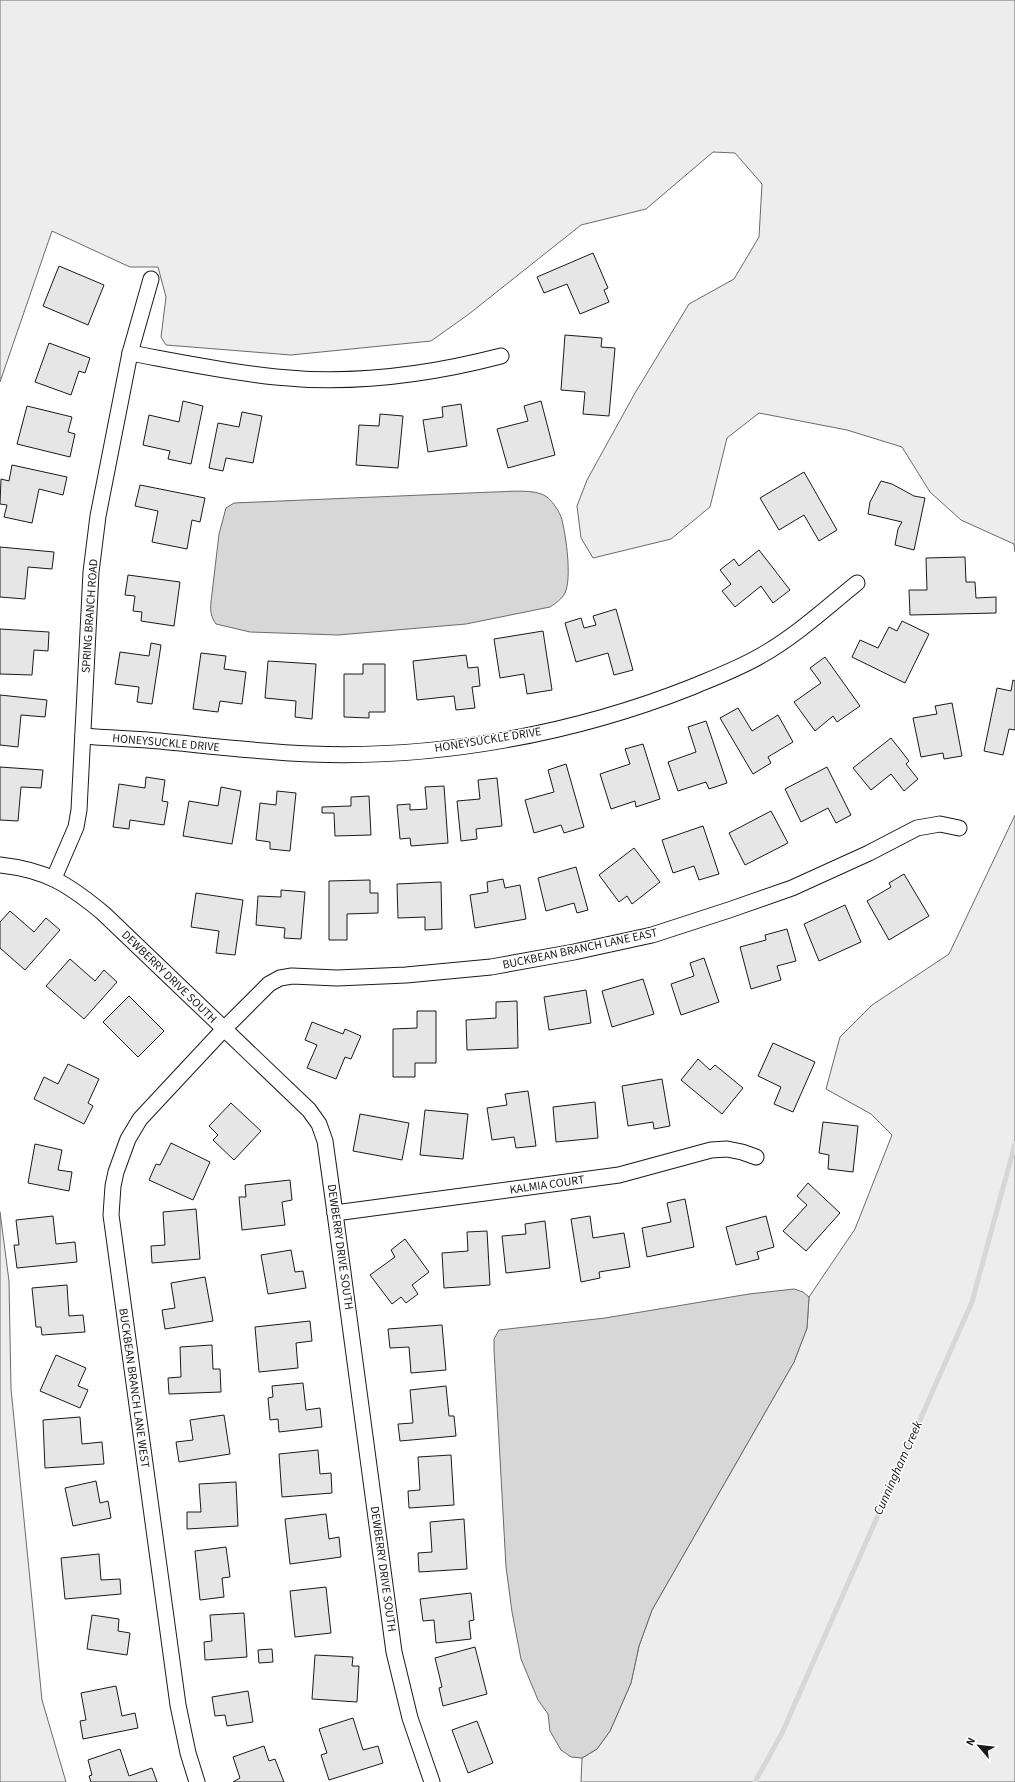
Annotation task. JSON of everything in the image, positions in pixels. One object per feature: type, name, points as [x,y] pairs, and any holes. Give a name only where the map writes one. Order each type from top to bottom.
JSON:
[{"type":"street","name":"SPRING BRANCH ROAD","points":[[54,878],[76,827],[79,810],[91,572],[98,516],[130,353],[151,279]]},
{"type":"street","points":[[130,353],[234,372],[278,378],[321,379],[365,379],[419,373],[501,356]]},
{"type":"street","name":"HONEYSUCKLE DRIVE","points":[[83,736],[160,741],[243,751],[313,754],[383,753],[428,750],[505,739],[556,729],[624,711],[673,694],[732,670],[763,654],[793,635],[857,583]]},
{"type":"street","name":"BUCKBEAN BRANCH LANE EAST","points":[[224,1029],[269,984],[280,978],[292,976],[337,978],[406,976],[491,967],[574,952],[652,935],[792,888],[869,854],[917,828],[940,824],[959,828]]},
{"type":"street","name":"DEWBERRY DRIVE SOUTH","points":[[0,865],[19,867],[54,878],[78,893],[103,913],[309,1110],[319,1124],[325,1141],[394,1652],[410,1718],[432,1782]]},
{"type":"street","name":"BUCKBEAN BRANCH LANE WEST","points":[[197,1782],[188,1753],[178,1705],[111,1215],[113,1186],[116,1172],[120,1158],[132,1132],[150,1107],[224,1029]]},
{"type":"street","name":"KALMIA COURT","points":[[335,1213],[619,1175],[711,1150],[727,1149],[756,1157]]},
{"type":"shaded area","points":[[0,0],[1015,0],[1015,552],[1014,544],[961,520],[930,492],[902,447],[847,430],[759,413],[727,438],[710,507],[671,539],[593,558],[581,538],[577,506],[587,480],[635,393],[689,304],[734,279],[759,237],[762,184],[735,153],[713,152],[646,209],[581,225],[469,314],[431,341],[291,355],[166,345],[161,337],[166,297],[158,267],[130,267],[52,231],[0,382]]},
{"type":"shaded area","points":[[529,491],[542,494],[547,497],[556,507],[562,520],[567,546],[567,586],[564,595],[559,601],[550,607],[466,624],[338,635],[250,632],[216,624],[213,619],[211,614],[211,605],[219,534],[226,508],[234,503]]},
{"type":"shaded area","points":[[1015,815],[1015,1782],[581,1782],[582,1758],[597,1749],[610,1731],[631,1683],[639,1646],[652,1610],[794,1362],[807,1328],[809,1297],[855,1229],[892,1135],[871,1114],[826,1089],[840,1037],[872,1005],[949,954]]},
{"type":"shaded area","points":[[0,1212],[9,1281],[11,1389],[42,1700],[66,1782],[0,1782]]},
{"type":"shaded area","points":[[794,1289],[803,1292],[809,1297],[807,1328],[794,1362],[652,1610],[639,1646],[631,1683],[610,1731],[597,1749],[582,1758],[571,1757],[561,1750],[550,1731],[548,1714],[538,1700],[521,1659],[512,1612],[506,1567],[494,1339],[499,1330],[605,1318],[749,1294]]},
{"type":"building","points":[[593,253],[608,288],[604,290],[609,302],[580,314],[567,284],[544,293],[537,277]]},
{"type":"building","points":[[59,266],[104,285],[88,325],[43,306]]},
{"type":"building","points":[[565,335],[602,338],[601,347],[615,348],[609,416],[583,414],[585,392],[561,390]]},
{"type":"building","points":[[49,343],[90,358],[85,373],[79,371],[71,395],[35,382]]},
{"type":"building","points":[[183,401],[203,406],[191,464],[168,459],[170,451],[143,445],[149,415],[179,422]]},
{"type":"building","points":[[541,401],[555,455],[508,468],[497,429],[528,421],[524,406]]},
{"type":"building","points":[[461,404],[467,446],[428,452],[423,420],[443,417],[442,407]]},
{"type":"building","points":[[27,406],[72,417],[68,432],[75,434],[70,457],[17,444]]},
{"type":"building","points":[[242,412],[262,416],[253,463],[226,458],[223,471],[209,468],[218,423],[239,427]]},
{"type":"building","points":[[380,414],[403,416],[398,468],[356,465],[359,425],[379,426]]},
{"type":"building","points":[[12,465],[67,477],[63,495],[39,489],[32,523],[4,517],[7,505],[0,504],[1,479],[9,481]]},
{"type":"building","points":[[804,472],[837,530],[819,541],[804,515],[779,530],[760,498]]},
{"type":"building","points":[[881,481],[892,484],[914,496],[925,498],[914,550],[895,545],[898,529],[902,522],[868,514],[870,502]]},
{"type":"building","points":[[140,485],[205,498],[200,522],[192,520],[187,549],[152,542],[158,511],[135,506]]},
{"type":"building","points":[[0,547],[54,552],[52,569],[28,567],[25,599],[0,597]]},
{"type":"building","points":[[759,550],[790,590],[773,603],[761,586],[735,607],[722,591],[731,584],[720,570],[734,559],[739,566]]},
{"type":"building","points":[[965,557],[966,582],[975,582],[976,598],[996,597],[996,613],[910,615],[909,590],[927,590],[926,558]]},
{"type":"building","points":[[128,575],[180,582],[174,626],[141,621],[142,612],[133,611],[135,596],[125,595]]},
{"type":"building","points":[[616,609],[633,670],[614,675],[608,653],[576,662],[565,623],[581,618],[584,628],[596,625],[593,616]]},
{"type":"building","points":[[902,621],[929,634],[905,683],[852,657],[860,640],[878,648],[889,627],[897,631]]},
{"type":"building","points":[[0,629],[49,632],[48,651],[34,650],[32,675],[0,674]]},
{"type":"building","points":[[543,631],[552,690],[527,694],[524,674],[500,678],[494,639]]},
{"type":"building","points":[[151,643],[161,645],[152,704],[137,702],[139,687],[115,684],[120,652],[149,656]]},
{"type":"building","points":[[201,653],[226,656],[224,669],[246,672],[242,704],[220,701],[218,712],[193,709]]},
{"type":"building","points":[[466,655],[468,668],[478,667],[480,686],[472,687],[475,708],[456,710],[454,696],[417,700],[413,661]]},
{"type":"building","points":[[825,657],[860,706],[837,722],[833,716],[815,731],[794,702],[821,683],[810,668]]},
{"type":"building","points":[[268,661],[316,664],[312,719],[295,717],[296,701],[265,698]]},
{"type":"building","points":[[363,664],[385,664],[385,712],[369,712],[369,718],[344,717],[344,674],[363,674]]},
{"type":"building","points":[[1013,680],[1015,681],[1015,730],[1009,729],[1003,755],[984,751],[997,688],[1011,691]]},
{"type":"building","points":[[0,695],[47,700],[45,717],[21,715],[18,747],[0,745]]},
{"type":"building","points":[[952,703],[962,756],[944,759],[943,753],[921,757],[913,718],[937,714],[935,706]]},
{"type":"building","points":[[738,708],[752,731],[778,715],[793,742],[768,757],[771,763],[753,774],[720,718]]},
{"type":"building","points":[[706,721],[727,783],[709,789],[706,782],[678,791],[668,762],[696,752],[688,727]]},
{"type":"building","points":[[891,738],[909,761],[906,764],[918,779],[904,791],[891,774],[871,790],[853,768]]},
{"type":"building","points":[[643,744],[660,799],[636,807],[635,801],[611,809],[600,774],[630,764],[625,749]]},
{"type":"building","points":[[566,764],[584,827],[564,833],[561,825],[534,833],[525,800],[554,792],[548,770]]},
{"type":"building","points":[[0,767],[43,770],[41,788],[21,787],[18,821],[0,820]]},
{"type":"building","points":[[827,767],[851,815],[836,823],[828,808],[801,822],[785,789]]},
{"type":"building","points":[[146,777],[165,780],[162,801],[168,802],[164,825],[130,820],[129,829],[113,827],[119,784],[145,788]]},
{"type":"building","points":[[497,778],[502,826],[476,829],[477,839],[461,841],[457,801],[480,799],[478,780]]},
{"type":"building","points":[[444,786],[448,843],[411,846],[410,838],[400,839],[397,805],[410,804],[410,810],[427,809],[425,787]]},
{"type":"building","points":[[221,787],[241,791],[232,844],[183,836],[189,801],[218,806]]},
{"type":"building","points":[[277,791],[296,793],[290,851],[270,849],[270,842],[256,840],[260,803],[276,805]]},
{"type":"building","points":[[369,796],[371,835],[335,836],[334,813],[322,813],[322,807],[351,806],[351,797]]},
{"type":"building","points":[[771,811],[788,843],[745,865],[729,833]]},
{"type":"building","points":[[703,826],[719,874],[699,880],[694,866],[673,873],[662,840]]},
{"type":"building","points":[[634,848],[660,882],[632,904],[627,896],[619,902],[599,875]]},
{"type":"building","points":[[576,867],[588,910],[577,913],[574,903],[546,911],[538,878]]},
{"type":"building","points":[[904,874],[929,916],[889,940],[867,901],[891,887],[889,883]]},
{"type":"building","points":[[503,879],[505,888],[520,885],[526,919],[475,928],[470,895],[488,892],[487,882]]},
{"type":"building","points":[[370,880],[370,893],[378,893],[378,913],[347,914],[347,940],[329,940],[329,881]]},
{"type":"building","points":[[441,882],[442,929],[425,930],[425,917],[398,918],[397,884]]},
{"type":"building","points":[[281,890],[305,892],[301,939],[284,938],[285,928],[256,925],[258,896],[281,897]]},
{"type":"building","points":[[196,893],[243,900],[235,955],[216,953],[219,931],[191,927]]},
{"type":"building","points":[[845,905],[861,942],[819,961],[804,924]]},
{"type":"building","points":[[10,911],[34,932],[46,918],[60,930],[25,970],[0,948],[0,922]]},
{"type":"building","points":[[787,929],[796,961],[777,966],[781,980],[751,989],[740,947],[766,940],[765,935]]},
{"type":"building","points":[[704,958],[719,1002],[681,1015],[671,984],[694,976],[690,963]]},
{"type":"building","points":[[70,959],[95,981],[104,970],[117,982],[84,1019],[46,986]]},
{"type":"building","points":[[643,979],[654,1014],[612,1027],[602,991]]},
{"type":"building","points":[[586,990],[591,1023],[549,1030],[544,997]]},
{"type":"building","points":[[129,996],[164,1031],[138,1057],[103,1022]]},
{"type":"building","points":[[517,1001],[518,1048],[467,1050],[466,1020],[496,1018],[496,1002]]},
{"type":"building","points":[[417,1011],[436,1011],[436,1063],[415,1063],[415,1077],[393,1077],[393,1029],[417,1028]]},
{"type":"building","points":[[312,1022],[343,1034],[345,1029],[361,1036],[351,1059],[345,1057],[336,1079],[307,1068],[317,1045],[305,1040]]},
{"type":"building","points":[[773,1043],[815,1062],[793,1112],[774,1104],[781,1087],[758,1076]]},
{"type":"building","points":[[698,1059],[710,1070],[715,1065],[743,1088],[722,1114],[681,1080]]},
{"type":"building","points":[[68,1064],[99,1079],[88,1103],[93,1106],[84,1124],[34,1099],[44,1077],[58,1084]]},
{"type":"building","points":[[662,1079],[670,1126],[654,1129],[653,1122],[628,1126],[622,1086]]},
{"type":"building","points":[[528,1091],[536,1146],[516,1148],[514,1137],[492,1140],[487,1108],[507,1105],[505,1094]]},
{"type":"building","points":[[595,1102],[598,1138],[556,1142],[553,1107]]},
{"type":"building","points":[[231,1103],[261,1131],[234,1160],[213,1140],[218,1135],[209,1126]]},
{"type":"building","points":[[425,1110],[468,1114],[463,1159],[420,1155]]},
{"type":"building","points":[[360,1114],[409,1123],[402,1160],[353,1151]]},
{"type":"building","points":[[823,1122],[858,1126],[853,1172],[828,1169],[829,1155],[819,1153]]},
{"type":"building","points":[[171,1143],[210,1162],[193,1200],[149,1180],[156,1164],[160,1165]]},
{"type":"building","points":[[35,1144],[62,1150],[58,1170],[72,1172],[69,1191],[28,1183]]},
{"type":"building","points":[[290,1180],[292,1200],[282,1202],[285,1225],[242,1230],[239,1197],[246,1197],[245,1185]]},
{"type":"building","points":[[808,1183],[840,1213],[806,1251],[783,1231],[807,1205],[797,1196]]},
{"type":"building","points":[[685,1199],[694,1247],[647,1257],[642,1228],[671,1222],[667,1203]]},
{"type":"building","points":[[196,1209],[200,1259],[152,1263],[151,1246],[165,1245],[163,1212]]},
{"type":"building","points":[[53,1216],[56,1244],[75,1242],[77,1262],[17,1268],[14,1245],[19,1245],[16,1220]]},
{"type":"building","points":[[590,1216],[593,1238],[624,1233],[630,1267],[599,1272],[600,1278],[581,1282],[571,1219]]},
{"type":"building","points":[[766,1216],[774,1247],[757,1252],[759,1259],[736,1265],[726,1227]]},
{"type":"building","points":[[545,1221],[550,1268],[506,1273],[502,1236],[526,1234],[525,1224]]},
{"type":"building","points":[[487,1231],[490,1285],[444,1288],[442,1253],[468,1251],[467,1232]]},
{"type":"building","points":[[405,1239],[429,1272],[412,1285],[418,1294],[406,1303],[401,1297],[392,1304],[370,1275],[395,1257],[391,1250]]},
{"type":"building","points":[[291,1250],[295,1272],[303,1271],[306,1288],[268,1294],[261,1255]]},
{"type":"building","points":[[205,1277],[213,1321],[165,1329],[162,1310],[175,1308],[171,1283]]},
{"type":"building","points":[[67,1285],[69,1316],[83,1315],[85,1332],[42,1335],[41,1327],[36,1327],[32,1288]]},
{"type":"building","points":[[310,1321],[312,1341],[296,1343],[298,1368],[259,1372],[255,1327]]},
{"type":"building","points":[[442,1325],[446,1370],[411,1373],[409,1347],[390,1348],[388,1329]]},
{"type":"building","points":[[212,1345],[213,1369],[220,1369],[221,1392],[169,1394],[168,1378],[181,1377],[180,1347]]},
{"type":"building","points":[[56,1355],[86,1368],[78,1386],[88,1390],[80,1408],[40,1391]]},
{"type":"building","points":[[303,1383],[306,1410],[320,1408],[322,1427],[279,1432],[278,1419],[270,1420],[268,1398],[273,1397],[272,1386]]},
{"type":"building","points":[[446,1386],[449,1416],[454,1416],[456,1436],[400,1441],[398,1424],[413,1423],[410,1390]]},
{"type":"building","points":[[224,1415],[230,1454],[179,1462],[176,1442],[193,1440],[190,1420]]},
{"type":"building","points":[[80,1417],[82,1444],[102,1442],[104,1464],[45,1468],[43,1420]]},
{"type":"building","points":[[318,1450],[320,1474],[331,1473],[332,1493],[282,1497],[279,1454]]},
{"type":"building","points":[[451,1455],[454,1505],[409,1508],[408,1491],[420,1490],[418,1457]]},
{"type":"building","points":[[96,1481],[100,1503],[108,1501],[111,1518],[73,1526],[65,1488]]},
{"type":"building","points":[[236,1482],[238,1526],[187,1529],[187,1512],[201,1512],[199,1484]]},
{"type":"building","points":[[326,1514],[329,1539],[339,1537],[341,1557],[290,1564],[285,1519]]},
{"type":"building","points":[[464,1519],[467,1569],[419,1572],[418,1553],[432,1552],[430,1522]]},
{"type":"building","points":[[226,1547],[230,1577],[222,1578],[224,1597],[200,1600],[195,1551]]},
{"type":"building","points":[[99,1554],[101,1580],[120,1579],[121,1594],[65,1599],[61,1558]]},
{"type":"building","points":[[326,1587],[331,1633],[295,1637],[290,1591]]},
{"type":"building","points":[[471,1593],[474,1620],[469,1621],[471,1639],[436,1643],[434,1620],[423,1621],[420,1599]]},
{"type":"building","points":[[244,1613],[247,1657],[205,1660],[204,1642],[212,1641],[210,1615]]},
{"type":"building","points":[[92,1615],[119,1619],[118,1631],[130,1633],[127,1655],[87,1649]]},
{"type":"building","points":[[475,1647],[487,1694],[443,1706],[439,1688],[442,1687],[435,1658]]},
{"type":"building","points":[[272,1649],[273,1662],[259,1663],[258,1650]]},
{"type":"building","points":[[315,1655],[353,1657],[352,1666],[359,1666],[357,1702],[312,1699]]},
{"type":"building","points":[[116,1686],[122,1716],[135,1713],[138,1728],[83,1739],[80,1721],[86,1720],[81,1693]]},
{"type":"building","points":[[248,1691],[253,1722],[227,1726],[225,1715],[215,1716],[212,1697]]},
{"type":"building","points":[[353,1718],[363,1750],[378,1746],[383,1763],[329,1780],[321,1755],[327,1753],[319,1729]]},
{"type":"building","points":[[477,1721],[493,1763],[468,1773],[452,1730]]},
{"type":"building","points":[[264,1746],[269,1761],[275,1759],[284,1782],[233,1782],[240,1778],[233,1757]]},
{"type":"building","points":[[120,1749],[129,1776],[152,1768],[157,1782],[91,1782],[89,1776],[92,1775],[88,1760]]},
{"type":"waterway","name":"Cunningham Creek","points":[[755,1782],[782,1733],[972,1302],[1015,1144]]}]
